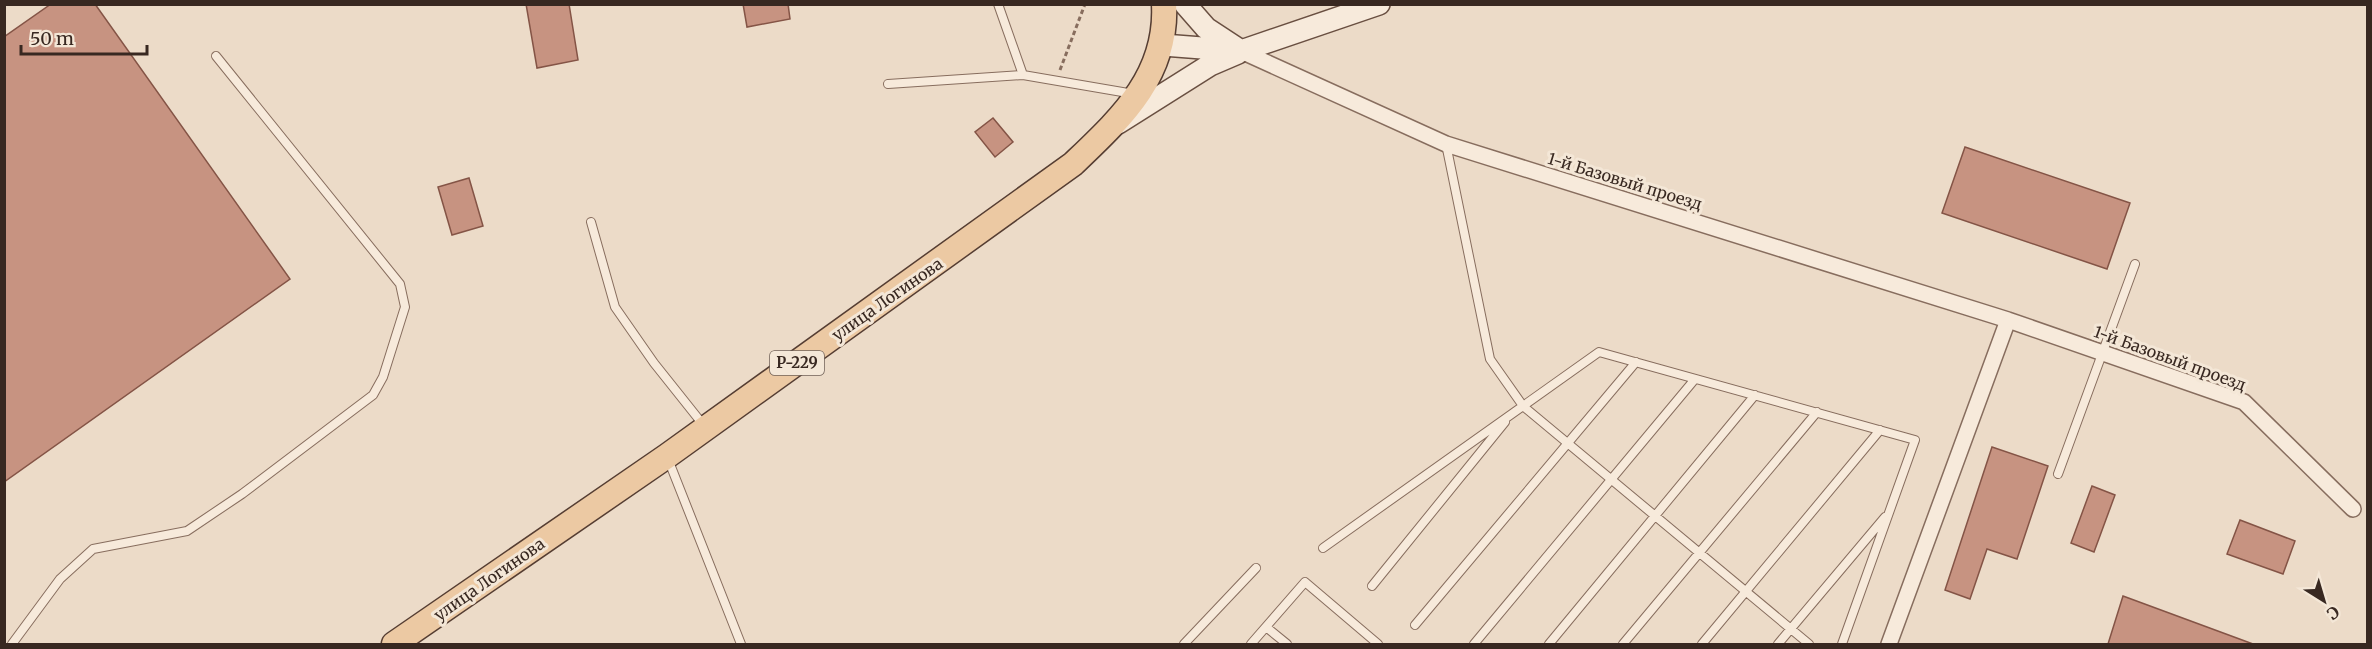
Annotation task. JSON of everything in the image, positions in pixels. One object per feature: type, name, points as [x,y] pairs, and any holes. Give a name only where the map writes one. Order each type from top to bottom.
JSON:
[{"type":"main road","name":"улица Логинова","points":[[394,645],[667,456],[1073,164],[1112,127],[1140,95],[1162,45],[1164,4]]},
{"type":"street","points":[[1185,4],[1206,28],[1241,51]]},
{"type":"street","points":[[1112,127],[1210,65],[1241,51],[1379,4]]},
{"type":"street","points":[[1162,45],[1241,51]]},
{"type":"street","name":"1-й Базовый проезд","points":[[1241,51],[1446,144],[2008,320],[2244,402],[2353,509]]},
{"type":"street","points":[[1889,645],[2008,320]]},
{"type":"lane","points":[[998,4],[1023,75]]},
{"type":"lane","points":[[12,645],[60,579],[93,549],[187,531],[242,494],[373,395],[383,377],[405,307],[400,284],[216,56]]},
{"type":"lane","points":[[888,84],[1023,75],[1140,95]]},
{"type":"lane","points":[[1446,144],[1490,359],[1523,406],[1809,645]]},
{"type":"lane","points":[[591,222],[615,307],[654,363],[706,428]]},
{"type":"lane","points":[[2058,474],[2135,264]]},
{"type":"lane","points":[[1323,548],[1599,352],[1915,440],[1842,645]]},
{"type":"lane","points":[[1415,625],[1636,362]]},
{"type":"lane","points":[[1474,645],[1695,378]]},
{"type":"lane","points":[[1549,645],[1755,395]]},
{"type":"lane","points":[[1623,645],[1817,412]]},
{"type":"lane","points":[[1372,586],[1512,414]]},
{"type":"lane","points":[[1702,645],[1880,430]]},
{"type":"lane","points":[[667,456],[741,645]]},
{"type":"lane","points":[[1778,645],[1889,513]]},
{"type":"lane","points":[[1184,645],[1256,568]]},
{"type":"lane","points":[[1251,645],[1305,582],[1378,645]]},
{"type":"lane","points":[[1266,627],[1287,645]]},
{"type":"path","points":[[1056,80],[1085,4]]},
{"type":"building","points":[[51,4],[95,4],[290,279],[4,482],[4,37]]},
{"type":"building","points":[[526,4],[569,4],[578,60],[537,68]]},
{"type":"building","points":[[743,4],[788,4],[790,19],[747,27]]},
{"type":"building","points":[[993,118],[1013,142],[995,157],[975,132]]},
{"type":"building","points":[[1965,147],[2130,203],[2107,269],[1942,213]]},
{"type":"building","points":[[469,178],[483,226],[452,235],[438,187]]},
{"type":"building","points":[[1992,447],[2048,466],[2017,559],[1987,549],[1970,599],[1945,590]]},
{"type":"building","points":[[2092,486],[2115,495],[2094,552],[2071,543]]},
{"type":"building","points":[[2240,520],[2295,541],[2283,574],[2227,554]]},
{"type":"building","points":[[2123,596],[2253,644],[2108,644]]}]
